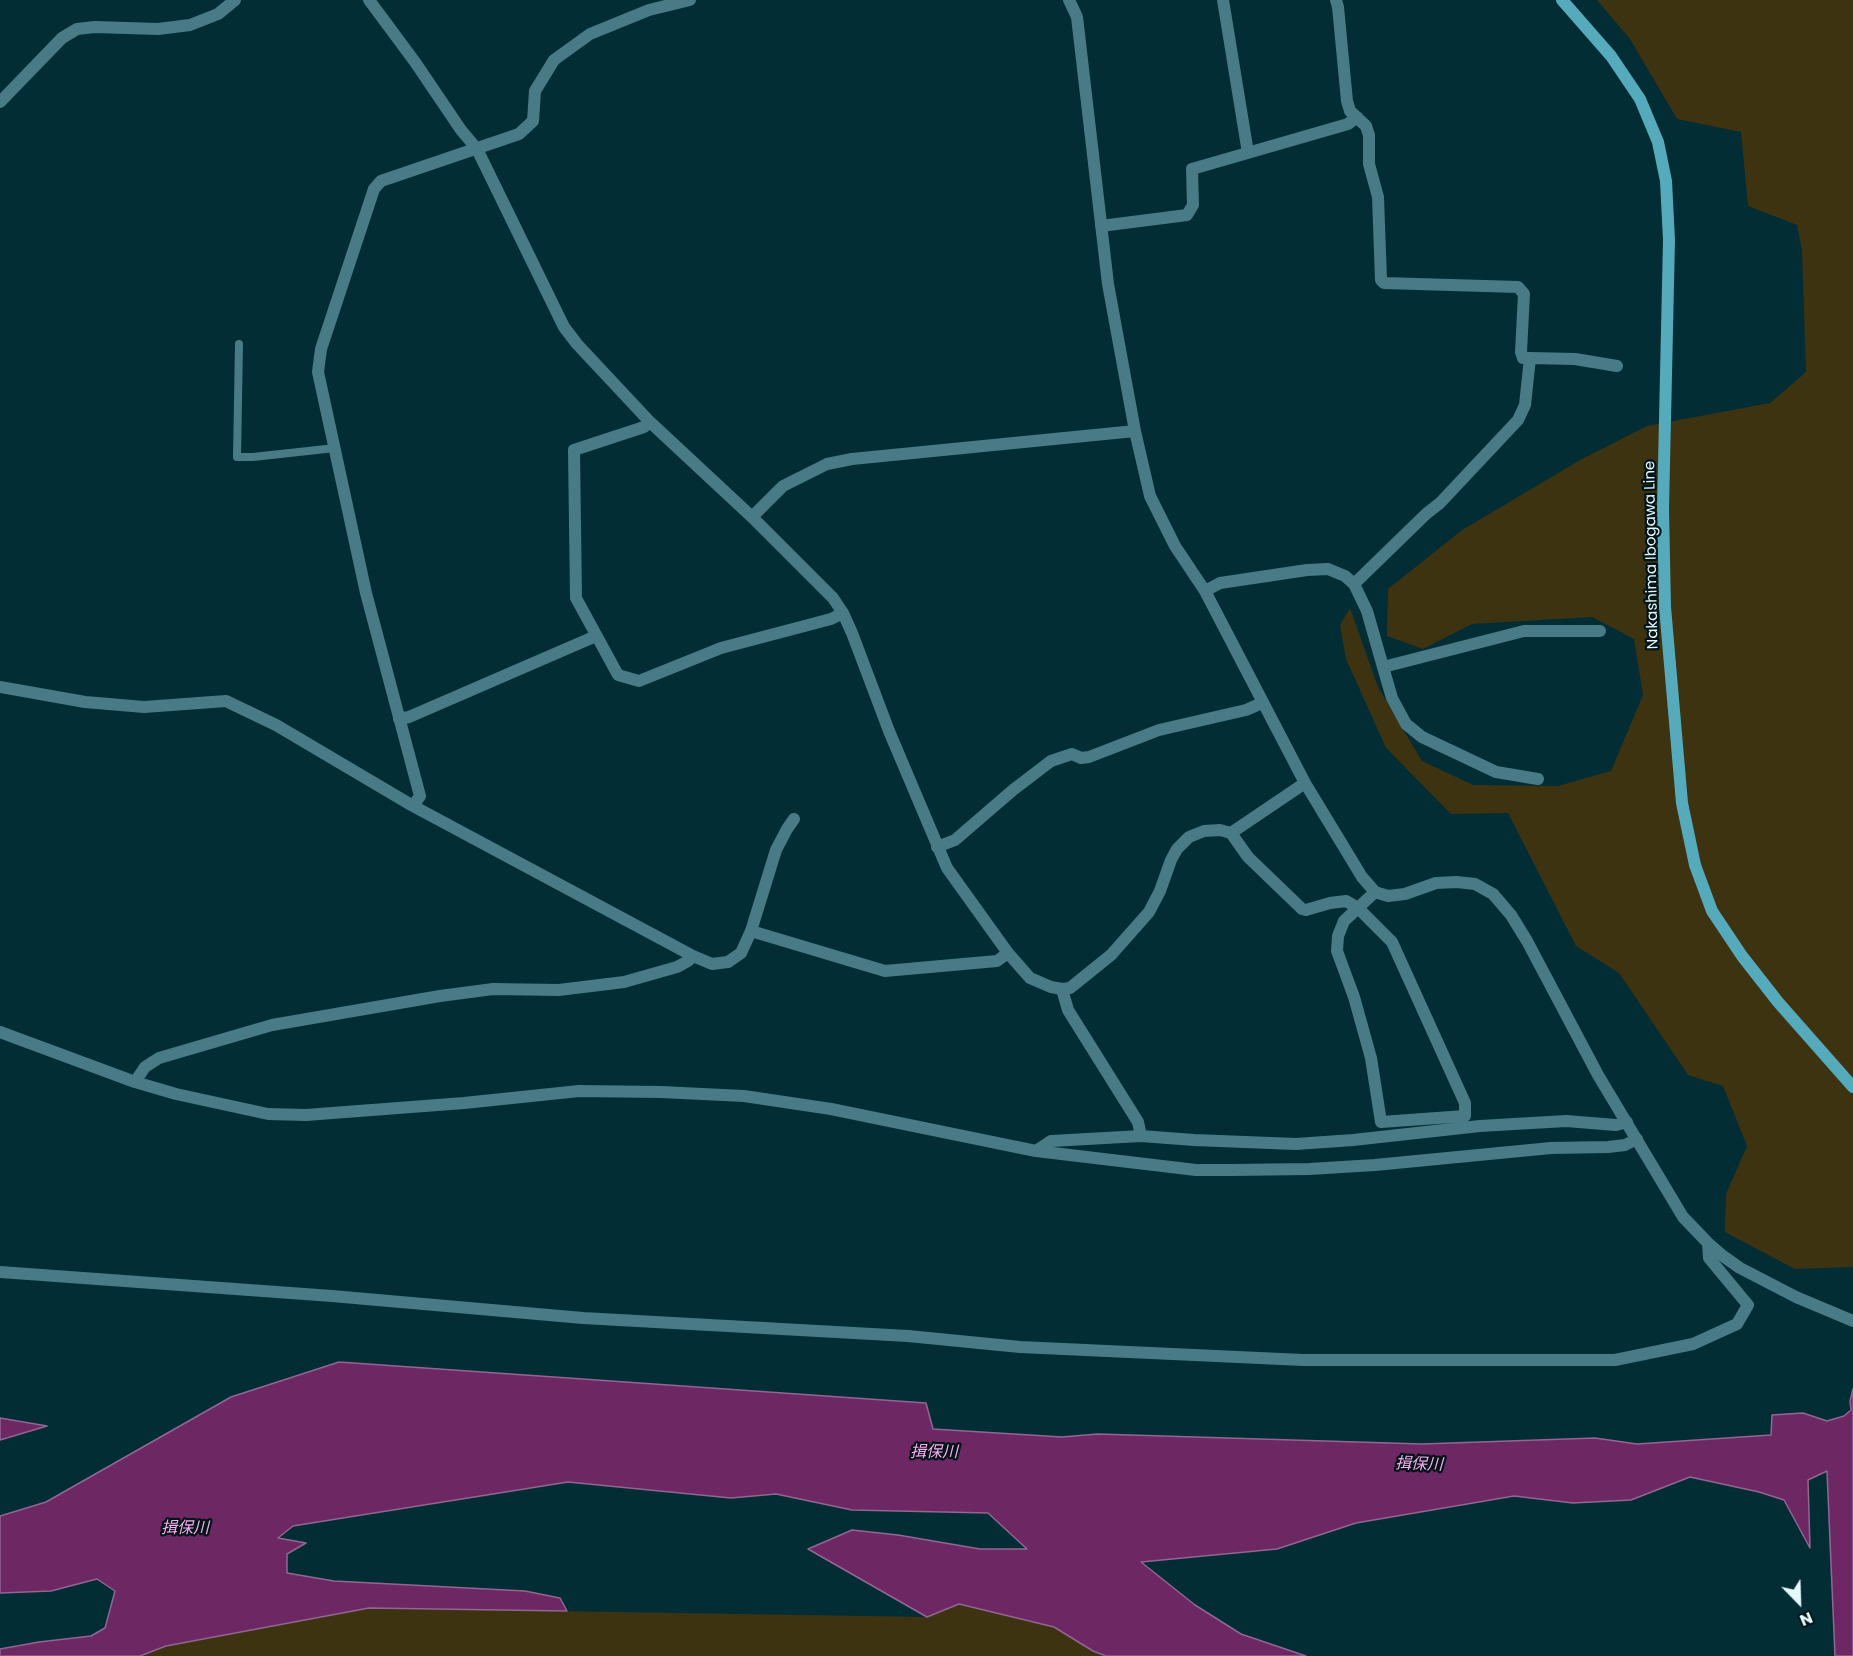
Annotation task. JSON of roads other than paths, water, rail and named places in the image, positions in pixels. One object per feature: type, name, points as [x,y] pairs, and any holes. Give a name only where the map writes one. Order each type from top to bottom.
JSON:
[{"type":"main road","name":"Nakashima Ibogawa Line","points":[[1562,0],[1611,56],[1640,99],[1658,142],[1666,181],[1669,240],[1663,509],[1665,607],[1682,803],[1695,865],[1712,911],[1742,956],[1778,1002],[1853,1087]]},
{"type":"street","points":[[0,102],[62,38],[77,29],[95,27],[158,29],[190,25],[218,14],[235,0]]},
{"type":"street","points":[[369,0],[461,130],[477,149],[564,327],[577,344],[650,422],[833,598],[843,613],[889,731],[947,868],[1008,953],[1030,978],[1051,987],[1070,988],[1111,956],[1149,912],[1160,891],[1171,860],[1177,849],[1189,837],[1204,831],[1220,830],[1231,833],[1248,857],[1302,909],[1346,901],[1358,908],[1392,942],[1465,1103],[1466,1116],[1381,1122],[1371,1058],[1354,997],[1337,951],[1338,936],[1344,921],[1358,908],[1375,892]]},
{"type":"street","points":[[413,806],[420,796],[366,593],[318,372],[321,349],[374,189],[381,181],[519,134],[533,121],[535,91],[555,60],[590,34],[649,10],[690,0]]},
{"type":"street","points":[[1069,0],[1077,17],[1108,285],[1135,431],[1150,496],[1175,546],[1205,591],[1305,783],[1362,877],[1375,892],[1388,896],[1405,894],[1436,883],[1457,882],[1475,884],[1493,894],[1511,915],[1527,941],[1598,1075],[1683,1217],[1708,1243],[1740,1268],[1796,1297],[1853,1321]]},
{"type":"street","points":[[1223,0],[1248,153]]},
{"type":"street","points":[[1336,0],[1347,101],[1350,111],[1366,126],[1370,135],[1369,164],[1378,197],[1384,283],[1518,287],[1524,294],[1521,352],[1523,358],[1575,359],[1617,366]]},
{"type":"street","points":[[1101,226],[1187,215],[1193,205],[1192,169],[1348,124],[1357,117]]},
{"type":"street","points":[[1354,584],[1440,503],[1518,420],[1525,405],[1530,358]]},
{"type":"street","points":[[650,422],[644,427],[574,450],[576,598],[618,675],[639,681],[721,648],[831,619],[843,613]]},
{"type":"street","points":[[752,518],[783,486],[827,464],[852,459],[1135,431]]},
{"type":"street","points":[[1205,591],[1220,583],[1307,570],[1328,569],[1345,576],[1354,584],[1366,610],[1392,698],[1406,724],[1422,737],[1496,772],[1538,779]]},
{"type":"street","points":[[1383,667],[1524,631],[1600,631]]},
{"type":"street","points":[[399,719],[409,717],[596,636]]},
{"type":"street","points":[[0,687],[86,702],[144,707],[226,701],[276,725],[413,806],[693,956],[712,964],[728,962],[741,953],[751,931],[776,850],[794,819]]},
{"type":"street","points":[[937,847],[955,840],[1051,761],[1072,754],[1081,758],[1089,758],[1159,730],[1246,710],[1262,703]]},
{"type":"street","points":[[1231,833],[1305,783]]},
{"type":"street","points":[[751,931],[885,971],[997,961],[1008,953]]},
{"type":"street","points":[[135,1082],[145,1067],[159,1058],[272,1026],[440,996],[493,989],[559,990],[624,982],[677,967],[688,962],[693,956]]},
{"type":"street","points":[[1062,989],[1068,1010],[1138,1122],[1141,1136]]},
{"type":"street","points":[[0,1032],[135,1082],[176,1094],[268,1114],[306,1115],[464,1103],[579,1091],[744,1096],[831,1108],[1036,1151],[1196,1170],[1309,1169],[1375,1165],[1551,1148],[1608,1147],[1625,1145],[1637,1139]]},
{"type":"street","points":[[1036,1151],[1051,1142],[1141,1136],[1296,1144],[1491,1125],[1566,1121],[1616,1125],[1627,1122]]},
{"type":"street","points":[[0,1272],[332,1296],[583,1318],[864,1334],[1020,1347],[1303,1360],[1615,1360],[1693,1344],[1737,1324],[1748,1305],[1710,1258],[1708,1243]]},
{"type":"lane","points":[[239,344],[237,457],[335,448]]},
{"type":"water","name":"揖保川","points":[[339,1362],[926,1403],[933,1429],[1062,1437],[1098,1434],[1422,1444],[1595,1438],[1637,1444],[1771,1435],[1772,1415],[1803,1413],[1827,1421],[1844,1416],[1851,1410],[1850,1401],[1853,1389],[1853,1656],[1835,1656],[1827,1471],[1808,1480],[1810,1548],[1784,1500],[1759,1492],[1690,1477],[1631,1500],[1573,1503],[1514,1496],[1356,1523],[1277,1549],[1141,1562],[1195,1605],[1241,1634],[1306,1656],[1106,1656],[1093,1651],[1054,1627],[959,1604],[927,1617],[808,1549],[852,1530],[898,1535],[980,1549],[1027,1549],[988,1513],[852,1510],[776,1494],[731,1498],[568,1482],[293,1526],[278,1538],[306,1543],[287,1554],[287,1573],[334,1581],[525,1591],[560,1598],[567,1611],[369,1608],[166,1646],[140,1656],[0,1656],[0,1649],[91,1636],[105,1628],[115,1591],[97,1579],[51,1591],[0,1593],[0,1516],[46,1502],[231,1397]]},
{"type":"water","points":[[0,1418],[47,1426],[0,1440]]}]
